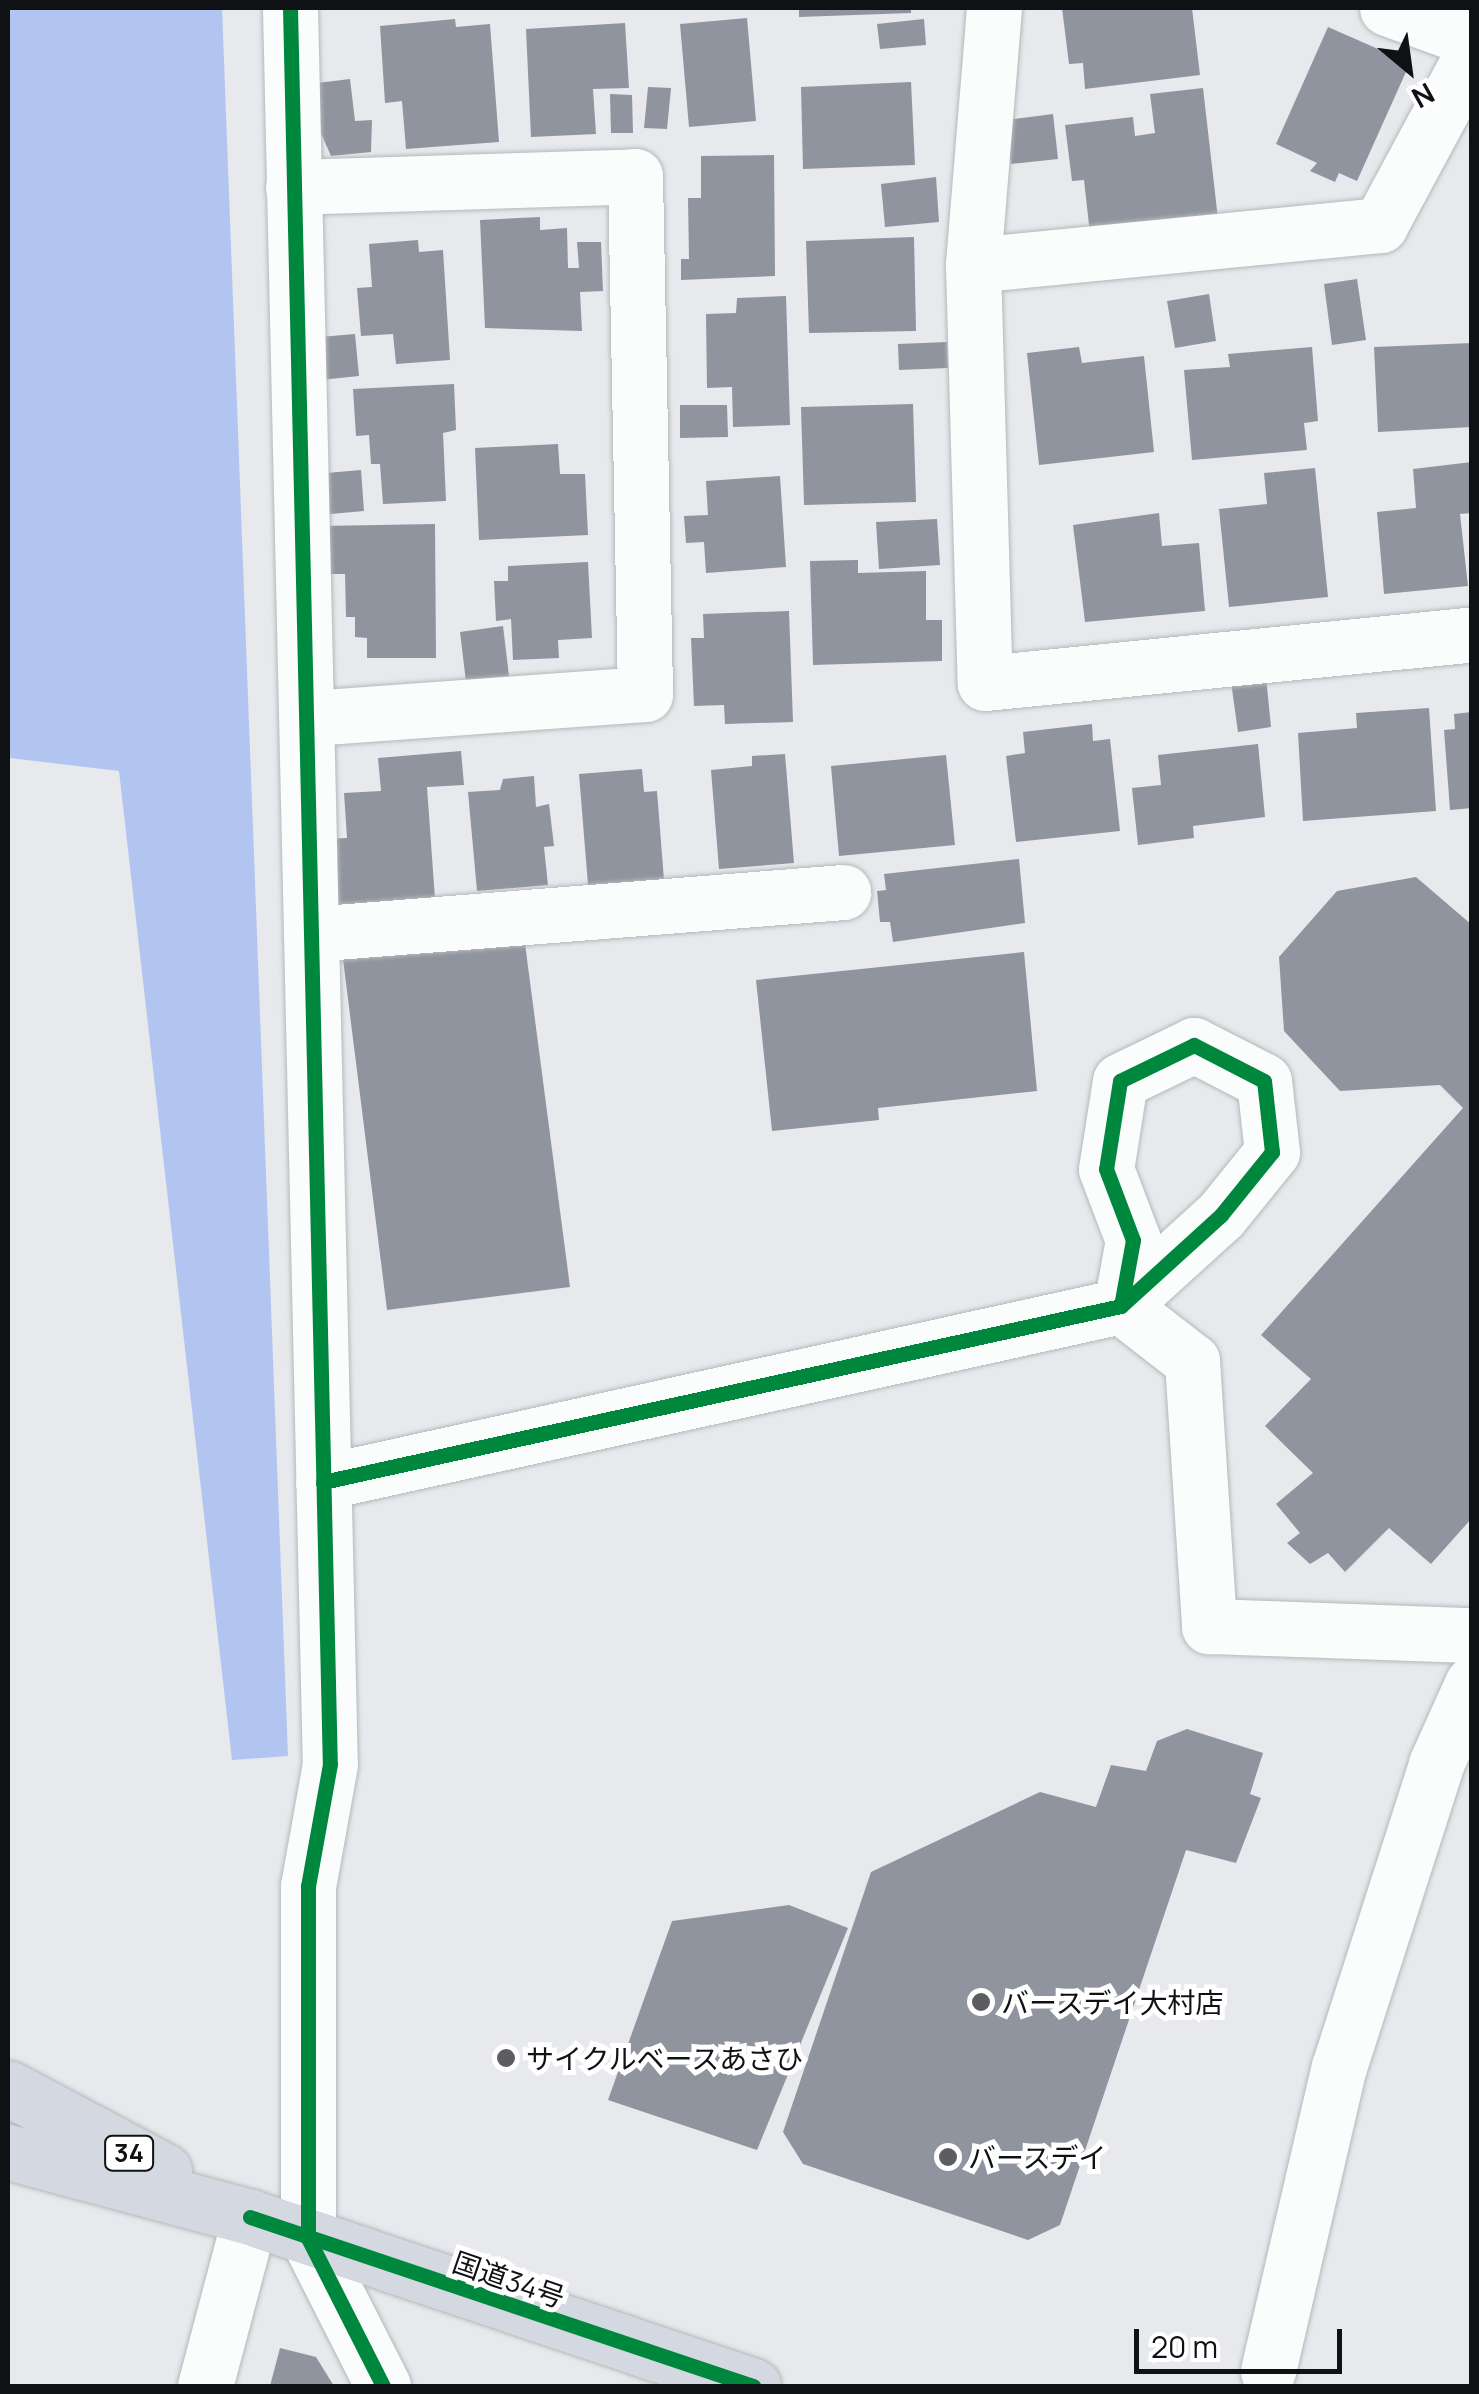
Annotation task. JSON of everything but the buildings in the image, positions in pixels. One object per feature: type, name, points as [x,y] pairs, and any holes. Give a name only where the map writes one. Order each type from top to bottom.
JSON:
[{"type":"highway","name":"国道34号","points":[[8,2088],[250,2217]]},
{"type":"highway","name":"国道34号","points":[[8,2152],[250,2217],[753,2386]]},
{"type":"street","points":[[290,8],[330,1764],[308,1886],[308,2238],[383,2386]]},
{"type":"street","points":[[994,8],[973,265],[986,683],[1472,634]]},
{"type":"street","points":[[1387,8],[1472,39]]},
{"type":"street","points":[[973,265],[1380,225],[1472,54]]},
{"type":"street","points":[[293,186],[635,176],[645,694],[307,718]]},
{"type":"street","points":[[311,934],[843,892]]},
{"type":"street","points":[[324,1482],[1121,1306],[1192,1361],[1209,1626],[1472,1635]]},
{"type":"street","points":[[1268,2371],[1339,2068],[1436,1764],[1472,1684]]},
{"type":"street","points":[[204,2386],[250,2217]]},
{"type":"water","points":[[8,8],[222,8],[288,1756],[232,1760],[119,771],[10,758]]},
{"type":"cycle path","points":[[290,8],[330,1764],[308,1886],[308,2238],[383,2386]]},
{"type":"cycle path","points":[[323,1482],[1121,1306],[1221,1215],[1272,1152],[1264,1081],[1194,1045],[1120,1081],[1106,1169],[1133,1240],[1121,1306]]},
{"type":"cycle path","points":[[250,2217],[753,2386]]},
{"type":"place","name":"バースデイ大村店","points":[[981,2002]]},
{"type":"place","name":"サイクルベースあさひ","points":[[506,2058]]},
{"type":"place","name":"バースデイ","points":[[948,2157]]}]
